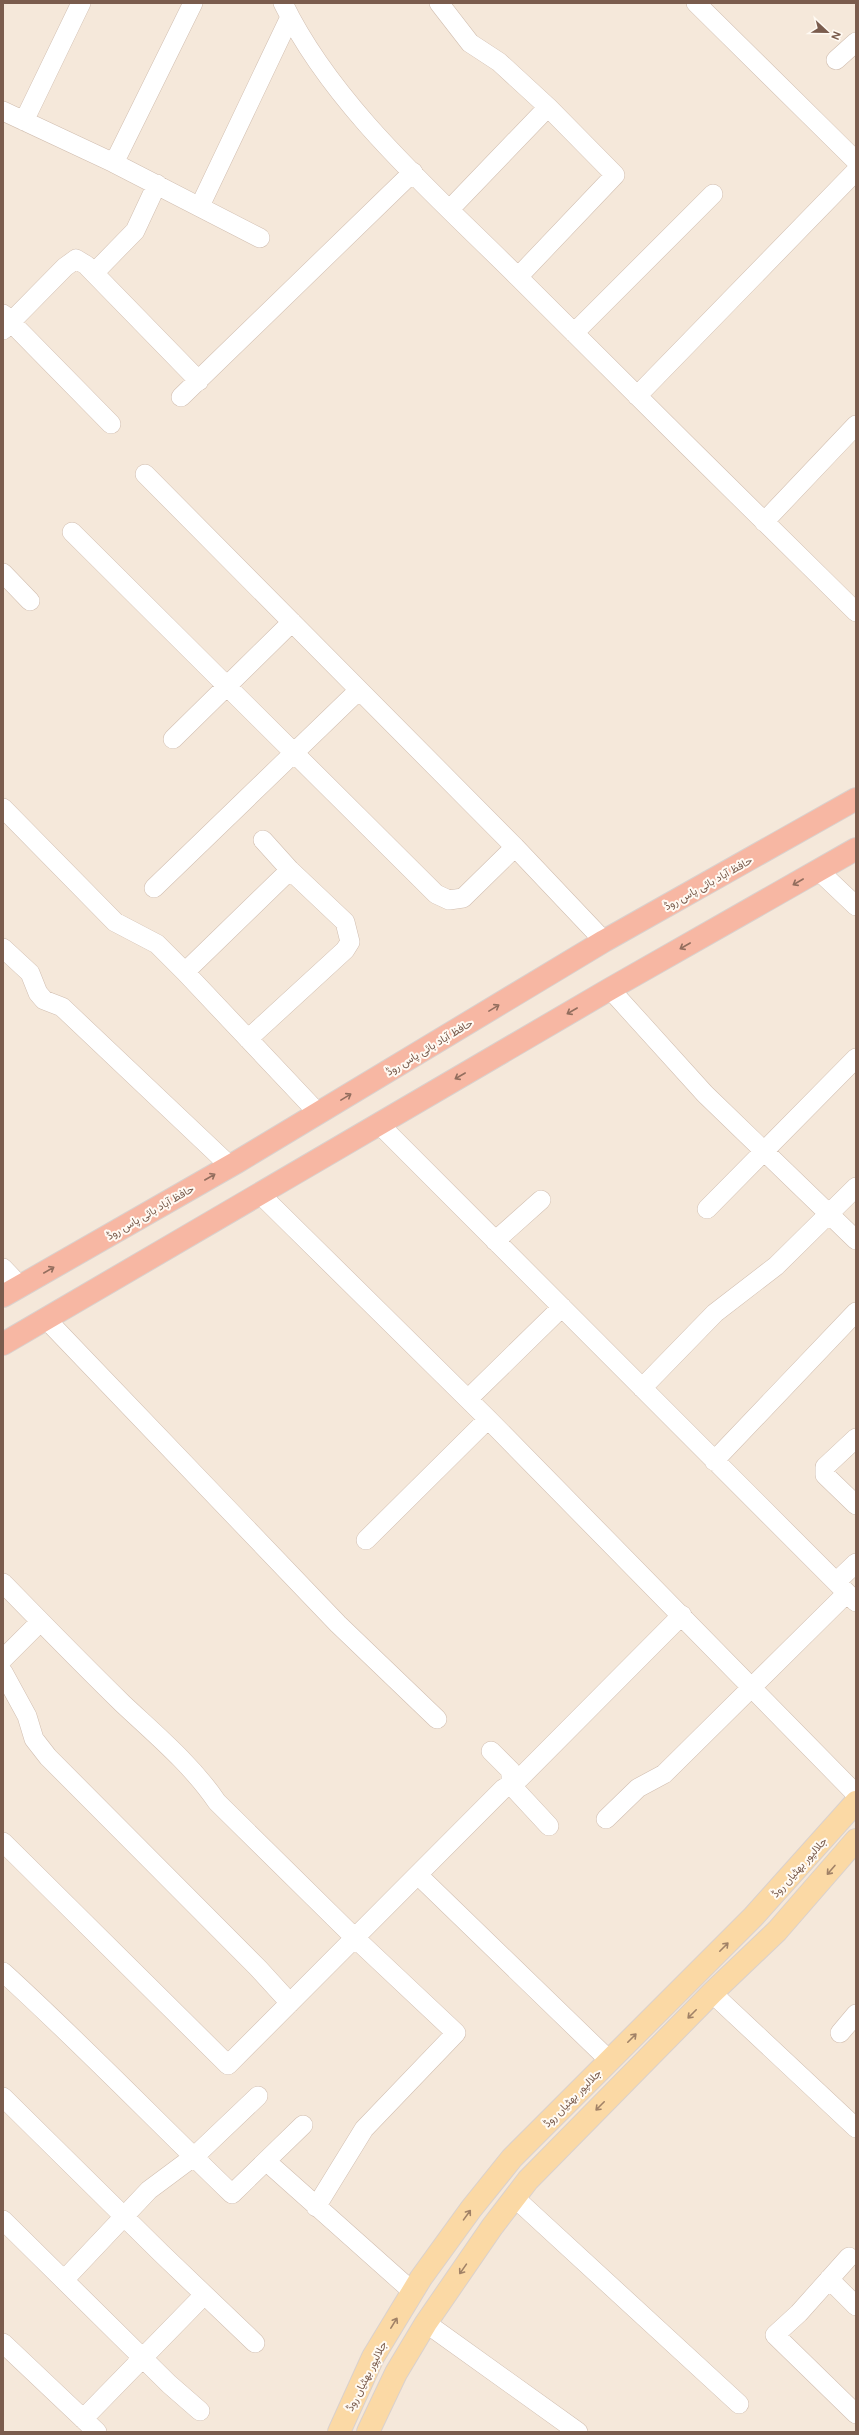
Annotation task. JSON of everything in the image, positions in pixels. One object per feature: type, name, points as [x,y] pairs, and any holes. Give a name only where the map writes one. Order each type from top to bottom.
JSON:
[{"type":"highway","name":"حافظ آباد بائی پاس روڈ","points":[[12,1291],[318,1114],[604,941],[856,799]]},
{"type":"highway","points":[[3,1344],[610,989],[856,849]]},
{"type":"main road","name":"جلالپور بھٹیاں روڈ","points":[[339,2432],[373,2358],[413,2292],[471,2209],[512,2158],[753,1917],[856,1802]]},
{"type":"main road","points":[[368,2432],[396,2373],[426,2323],[528,2180],[712,1993],[777,1931],[853,1850]]},
{"type":"street","points":[[24,121],[81,3]]},
{"type":"street","points":[[114,163],[193,3]]},
{"type":"street","points":[[439,3],[470,43],[499,62],[548,107],[615,175],[518,277]]},
{"type":"street","points":[[696,3],[856,162]]},
{"type":"street","points":[[287,10],[340,94],[413,172],[856,612]]},
{"type":"street","points":[[200,206],[287,10]]},
{"type":"street","points":[[836,60],[856,42]]},
{"type":"street","points":[[450,209],[548,107]]},
{"type":"street","points":[[3,111],[157,184],[260,238]]},
{"type":"street","points":[[637,396],[856,171]]},
{"type":"street","points":[[181,397],[199,382],[413,172]]},
{"type":"street","points":[[94,273],[134,231],[157,184]]},
{"type":"street","points":[[574,333],[713,194]]},
{"type":"street","points":[[111,424],[6,322],[65,266],[76,259],[86,265],[94,273],[199,382]]},
{"type":"street","points":[[764,522],[856,425]]},
{"type":"street","points":[[145,474],[515,847],[604,941]]},
{"type":"street","points":[[72,532],[436,894],[449,900],[463,898],[515,847]]},
{"type":"street","points":[[3,573],[30,601]]},
{"type":"street","points":[[173,739],[228,687],[292,622]]},
{"type":"street","points":[[154,888],[293,752],[359,690]]},
{"type":"street","points":[[3,808],[115,922],[157,944],[318,1114]]},
{"type":"street","points":[[248,1039],[345,950],[350,942],[345,922],[290,870],[263,840]]},
{"type":"street","points":[[185,972],[290,870]]},
{"type":"street","points":[[818,870],[856,906]]},
{"type":"street","points":[[3,948],[30,973],[38,993],[44,1000],[62,1007],[230,1166]]},
{"type":"street","points":[[610,989],[705,1094],[856,1240]]},
{"type":"street","points":[[707,1209],[856,1058]]},
{"type":"street","points":[[379,1124],[846,1592]]},
{"type":"street","points":[[642,1388],[715,1314],[776,1266],[830,1215],[856,1187]]},
{"type":"street","points":[[259,1193],[488,1419],[752,1686],[856,1794]]},
{"type":"street","points":[[496,1241],[541,1200]]},
{"type":"street","points":[[3,1268],[12,1291]]},
{"type":"street","points":[[468,1399],[562,1307]]},
{"type":"street","points":[[714,1461],[856,1312]]},
{"type":"street","points":[[46,1319],[338,1624],[437,1719]]},
{"type":"street","points":[[366,1540],[488,1419]]},
{"type":"street","points":[[856,1438],[825,1467],[825,1475],[856,1505]]},
{"type":"street","points":[[606,1819],[638,1788],[664,1774],[846,1592],[856,1562]]},
{"type":"street","points":[[3,1583],[40,1622],[167,1745],[208,1788],[217,1802],[355,1938],[456,2033],[364,2129],[316,2207]]},
{"type":"street","points":[[3,1842],[228,2066],[503,1789],[511,1785],[682,1615]]},
{"type":"street","points":[[3,1659],[40,1622]]},
{"type":"street","points":[[3,1672],[27,1716],[34,1739],[48,1756],[258,1968],[290,2003]]},
{"type":"street","points":[[491,1751],[511,1771],[511,1785],[548,1826]]},
{"type":"street","points":[[418,1875],[610,2061]]},
{"type":"street","points":[[3,1972],[78,2041],[140,2105],[232,2194],[303,2125]]},
{"type":"street","points":[[712,1993],[856,2128]]},
{"type":"street","points":[[840,2033],[856,2014]]},
{"type":"street","points":[[64,2280],[123,2216],[150,2190],[194,2157],[258,2096]]},
{"type":"street","points":[[5,2103],[204,2295],[255,2342]]},
{"type":"street","points":[[266,2161],[413,2292]]},
{"type":"street","points":[[515,2198],[738,2404]]},
{"type":"street","points":[[3,2220],[143,2358],[200,2411]]},
{"type":"street","points":[[849,2257],[775,2335],[856,2414]]},
{"type":"street","points":[[829,2279],[856,2306]]},
{"type":"street","points":[[3,2343],[90,2426],[143,2358],[204,2295]]},
{"type":"street","points":[[426,2323],[578,2432]]},
{"type":"shaded area","points":[[3,3],[856,3],[856,2432],[3,2432]]}]
